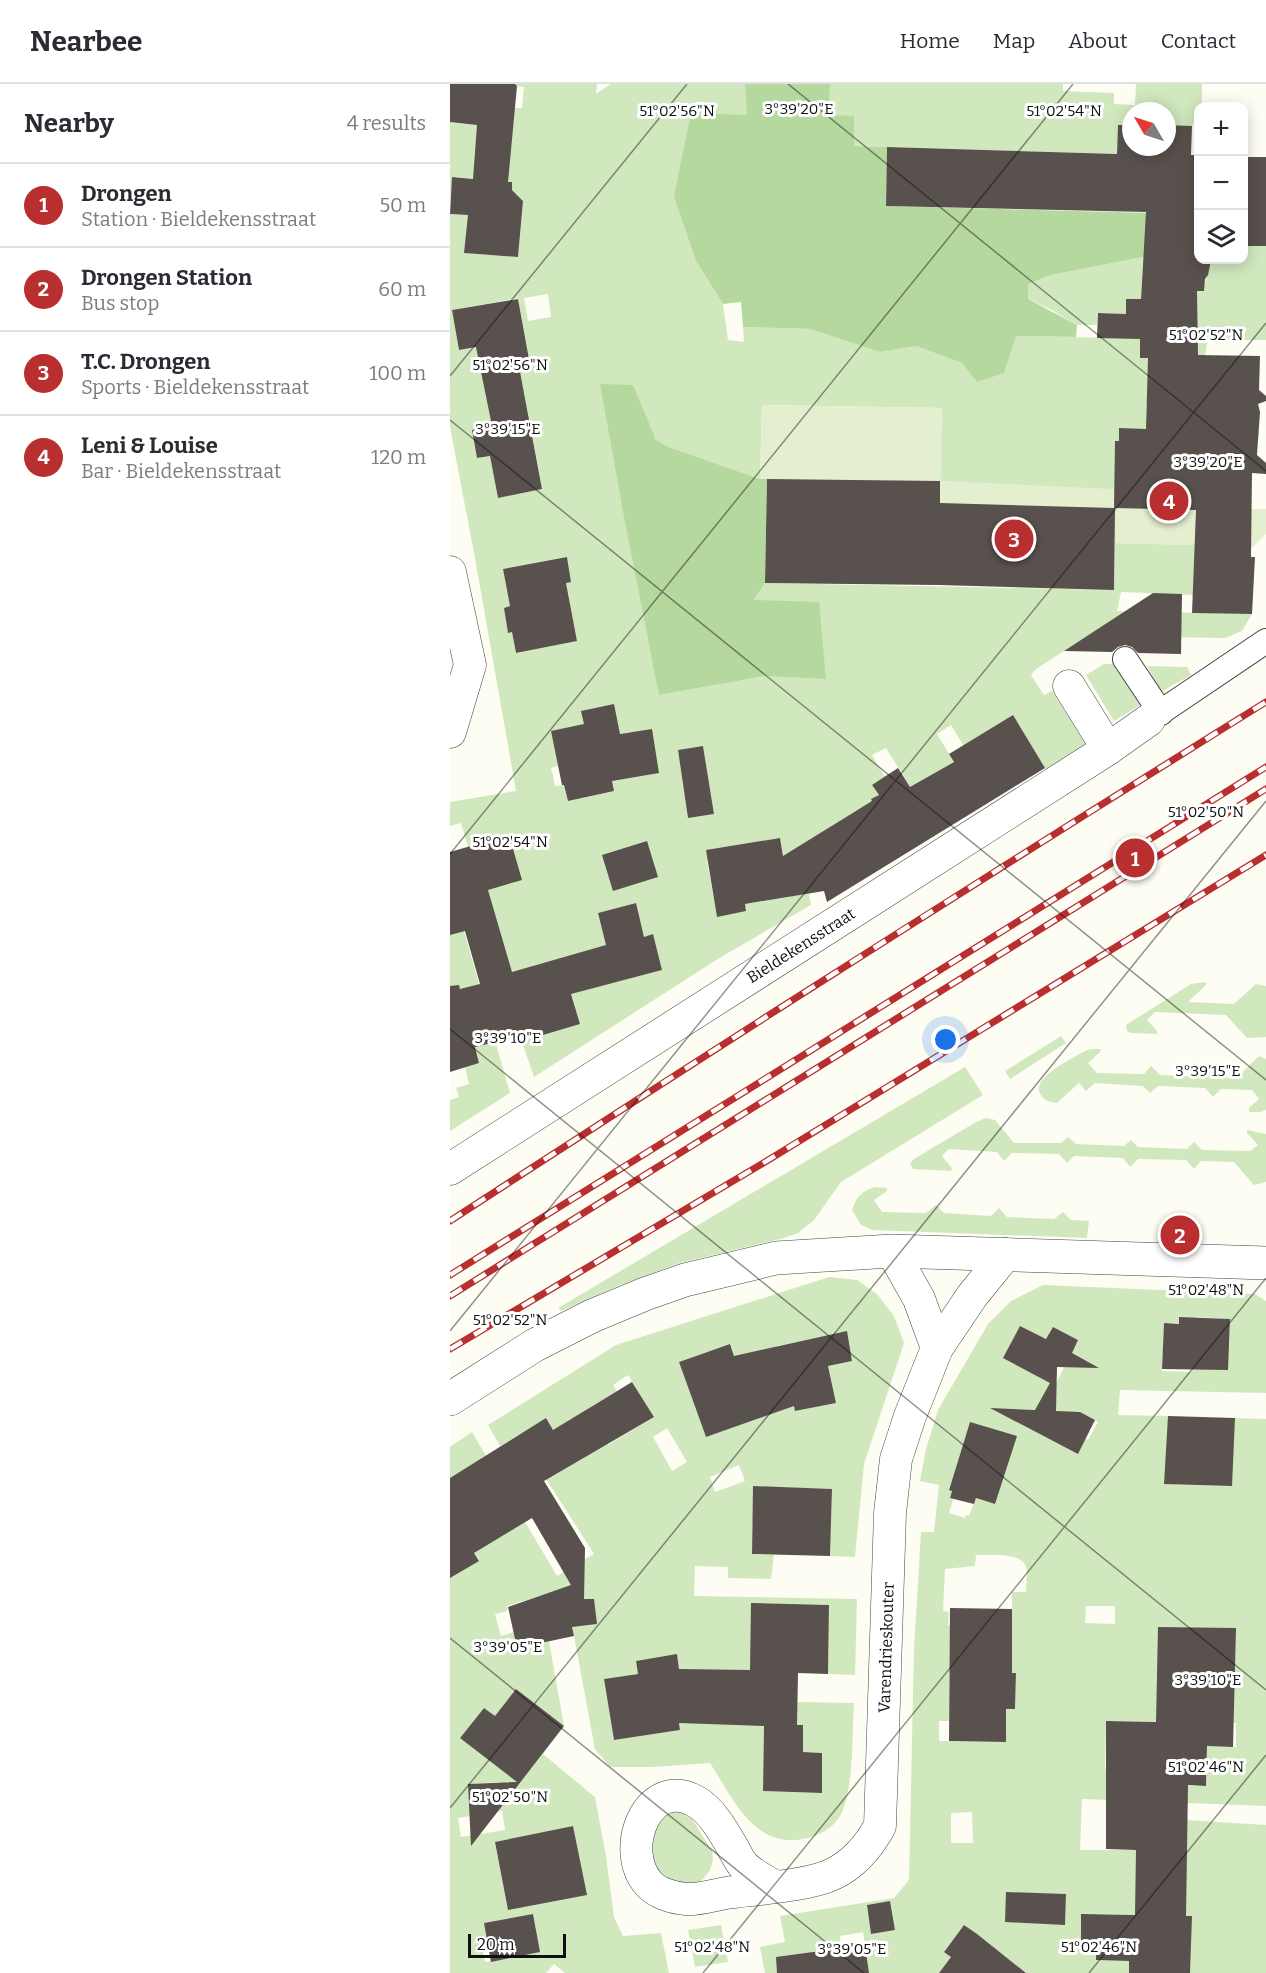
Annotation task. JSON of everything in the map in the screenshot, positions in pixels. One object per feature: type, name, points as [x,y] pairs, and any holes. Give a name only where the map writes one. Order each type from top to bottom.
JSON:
[{"type":"street","points":[[450,572],[471,666],[450,732]]},
{"type":"street","points":[[1125,659],[1155,717],[1266,641]]},
{"type":"street","points":[[1069,686],[1108,749]]},
{"type":"street","name":"Bieldekensstraat","points":[[450,1169],[1155,717]]},
{"type":"street","points":[[892,1251],[919,1299],[937,1348]]},
{"type":"street","points":[[450,1399],[535,1346],[592,1316],[685,1280],[776,1258],[892,1251],[1266,1263]]},
{"type":"street","name":"Varendrieskouter","points":[[774,1886],[798,1884],[832,1875],[862,1852],[880,1826],[891,1502],[896,1459],[937,1348],[972,1296],[1006,1254]]},
{"type":"green space","points":[[515,84],[597,84],[596,94],[611,84],[745,84],[748,115],[696,261],[723,304],[728,340],[744,342],[743,327],[810,329],[880,352],[916,346],[962,363],[1004,373],[1015,336],[1118,338],[1188,311],[1197,311],[1197,291],[1203,291],[1202,283],[1205,283],[1209,269],[1207,264],[1248,264],[1248,238],[1251,238],[1251,246],[1266,246],[1266,340],[1208,340],[1205,355],[1204,402],[1147,401],[1146,416],[1188,417],[1178,492],[940,481],[942,408],[762,405],[760,479],[669,447],[656,440],[647,423],[659,695],[777,676],[754,600],[765,583],[1114,590],[1115,543],[1196,545],[1193,595],[1121,592],[1117,611],[1252,614],[1242,631],[1225,638],[1087,636],[1036,669],[1031,675],[1044,695],[1052,691],[1091,753],[1051,778],[1013,716],[973,761],[951,725],[937,734],[954,762],[926,778],[916,796],[886,748],[872,755],[885,777],[872,785],[879,795],[872,799],[875,805],[857,810],[822,832],[805,875],[811,905],[721,957],[534,1077],[520,1036],[532,1033],[534,1038],[580,1024],[561,959],[500,977],[489,925],[464,931],[510,1093],[450,1131],[450,1100],[459,1097],[456,1088],[469,1084],[465,1067],[479,1063],[462,988],[450,991],[450,906],[468,847],[461,823],[450,826],[450,802],[516,791],[450,427],[450,214],[481,216],[465,253],[518,257],[523,201],[512,190],[512,182],[453,177],[450,202],[450,122],[477,125],[477,131],[512,134],[515,108],[522,108],[524,87],[515,86]],"holes":[[[548,294],[551,317],[528,321],[524,298]],[[518,298],[531,370],[476,347],[459,350],[452,310]],[[529,419],[542,489],[498,498],[490,456],[477,458],[472,430]],[[1115,441],[1135,442],[1135,463],[1115,462]],[[567,557],[571,581],[566,583],[577,641],[516,653],[504,608],[510,606],[503,569]],[[584,724],[620,734],[629,732],[634,754],[608,760],[614,791],[568,801],[564,785],[555,786],[551,768],[558,766]],[[703,746],[714,814],[688,818],[678,750]],[[780,838],[790,897],[745,904],[746,911],[717,916],[707,860],[753,852],[752,843]],[[635,903],[644,937],[653,935],[662,970],[616,982],[598,913]]]},
{"type":"green space","points":[[745,84],[830,84],[829,115],[854,116],[854,146],[887,147],[886,206],[1154,213],[1155,256],[1051,275],[1028,284],[1028,299],[1077,325],[1076,337],[1016,336],[1004,373],[977,382],[962,363],[916,346],[880,352],[810,329],[743,327],[741,302],[723,304],[696,261],[674,196],[691,113],[747,115]]},
{"type":"green space","points":[[830,84],[1063,84],[1063,91],[1114,93],[1114,104],[1122,104],[1122,125],[1118,125],[1117,154],[854,146],[829,115]]},
{"type":"green space","points":[[1136,84],[1202,84],[1202,102],[1194,102],[1192,126],[1176,125],[1176,102],[1135,102]]},
{"type":"green space","points":[[1143,257],[1141,299],[1127,299],[1126,314],[1098,313],[1097,325],[1077,325],[1028,299],[1028,284],[1051,275]]},
{"type":"green space","points":[[600,384],[633,385],[656,440],[669,447],[760,479],[767,479],[765,583],[754,600],[819,602],[826,679],[766,676],[659,695]]},
{"type":"green space","points":[[762,405],[942,408],[941,481],[1156,491],[1246,509],[1266,509],[1266,534],[1253,547],[1115,543],[1114,590],[765,583],[767,479],[760,479]]},
{"type":"green space","points":[[1104,664],[1118,664],[1142,704],[1114,721],[1086,675]]},
{"type":"green space","points":[[1147,666],[1187,667],[1191,675],[1161,692]]},
{"type":"green space","points":[[1206,982],[1206,985],[1188,1002],[1234,1004],[1256,984],[1266,986],[1266,1037],[1247,1038],[1226,1015],[1155,1012],[1147,1020],[1157,1034],[1127,1031],[1126,1025],[1191,984]]},
{"type":"green space","points":[[1061,1036],[1066,1043],[1010,1079],[1005,1071]]},
{"type":"green space","points":[[1092,1049],[1101,1049],[1088,1063],[1097,1073],[1144,1074],[1151,1066],[1160,1075],[1206,1077],[1214,1069],[1222,1078],[1238,1077],[1259,1056],[1266,1059],[1266,1110],[1249,1112],[1249,1108],[1259,1099],[1252,1090],[1221,1089],[1213,1097],[1205,1088],[1158,1086],[1150,1093],[1143,1086],[1095,1083],[1086,1091],[1079,1083],[1057,1103],[1044,1099],[1039,1088],[1047,1075],[1064,1063]]},
{"type":"green space","points":[[965,1067],[983,1095],[841,1182],[814,1220],[798,1233],[680,1263],[618,1286],[561,1311],[558,1308]]},
{"type":"green space","points":[[986,1118],[995,1120],[1014,1143],[1061,1143],[1068,1137],[1076,1144],[1124,1146],[1131,1140],[1138,1147],[1187,1149],[1194,1142],[1202,1150],[1250,1151],[1258,1145],[1247,1130],[1266,1134],[1266,1182],[1254,1185],[1234,1162],[1201,1161],[1194,1169],[1186,1160],[1138,1159],[1130,1167],[1123,1158],[1074,1156],[1067,1163],[1059,1154],[1012,1153],[1004,1161],[997,1152],[949,1149],[942,1156],[952,1168],[951,1171],[913,1169],[910,1163],[914,1159]]},
{"type":"green space","points":[[875,1187],[887,1188],[887,1191],[874,1200],[882,1212],[926,1213],[936,1205],[944,1213],[991,1216],[999,1208],[1007,1217],[1054,1219],[1063,1212],[1071,1220],[1089,1221],[1087,1238],[872,1230],[861,1225],[852,1210],[860,1195]]},
{"type":"green space","points":[[829,1277],[857,1280],[877,1294],[894,1316],[904,1343],[864,1464],[855,1557],[830,1556],[832,1489],[768,1487],[767,1522],[752,1522],[752,1554],[774,1555],[771,1579],[728,1578],[728,1567],[695,1566],[694,1596],[857,1599],[855,1675],[828,1674],[829,1605],[759,1603],[761,1657],[744,1701],[854,1703],[851,1774],[846,1801],[837,1821],[816,1836],[792,1840],[775,1838],[761,1831],[749,1820],[728,1793],[710,1763],[610,1767],[595,1749],[574,1636],[555,1591],[507,1606],[507,1611],[495,1614],[501,1636],[514,1632],[517,1648],[549,1641],[564,1726],[516,1689],[495,1716],[484,1708],[460,1738],[522,1780],[543,1754],[595,1797],[614,1917],[623,1936],[661,1933],[669,1973],[565,1973],[554,1964],[546,1973],[450,1973],[450,1575],[452,1577],[479,1560],[474,1553],[450,1489],[450,1447],[472,1432],[557,1576],[594,1554],[546,1479],[573,1463],[546,1419],[500,1446],[488,1425],[616,1345]],"holes":[[[847,1332],[852,1361],[828,1366],[836,1403],[796,1411],[786,1367],[777,1346]],[[730,1344],[757,1419],[706,1437],[679,1362]],[[628,1375],[654,1417],[608,1445],[587,1409],[617,1391],[613,1385]],[[667,1428],[687,1462],[672,1471],[653,1437]],[[739,1465],[745,1481],[715,1492],[710,1477]],[[677,1655],[683,1694],[675,1695],[680,1730],[614,1740],[604,1679],[638,1674],[636,1661]],[[764,1725],[803,1726],[803,1752],[822,1753],[822,1793],[763,1791]],[[500,1782],[501,1803],[469,1805],[468,1784]],[[502,1811],[505,1830],[461,1837],[458,1818]],[[573,1826],[586,1895],[508,1909],[495,1843]],[[533,1914],[536,1930],[484,1923]],[[513,1941],[516,1957],[485,1962],[482,1947]]]},
{"type":"green space","points":[[1043,1285],[1255,1294],[1266,1301],[1266,1393],[1120,1390],[1118,1415],[1171,1416],[1167,1484],[1231,1486],[1235,1418],[1266,1419],[1266,1806],[1082,1799],[1080,1850],[1136,1850],[1187,1820],[1266,1825],[1266,1973],[1190,1973],[1191,1916],[1096,1914],[1096,1960],[1129,1961],[1129,1973],[1026,1973],[964,1925],[944,1951],[951,1957],[939,1973],[869,1973],[863,1932],[840,1936],[841,1948],[811,1952],[814,1973],[765,1973],[760,1947],[785,1942],[780,1916],[894,1898],[909,1880],[914,1649],[921,1532],[934,1532],[939,1485],[920,1481],[926,1449],[938,1410],[988,1324],[1011,1301]],"holes":[[[1195,1317],[1230,1319],[1229,1350],[1193,1369],[1192,1372],[1162,1371],[1164,1323],[1196,1324]],[[1020,1326],[1046,1339],[1053,1327],[1078,1340],[1055,1385],[1004,1358]],[[1077,1411],[1098,1422],[1088,1440],[1068,1429]],[[970,1422],[995,1504],[976,1498],[969,1516],[966,1515],[965,1518],[949,1513],[953,1499],[950,1498],[952,1491],[949,1489]],[[976,1555],[1011,1556],[1023,1562],[1026,1567],[1026,1592],[1012,1592],[1012,1626],[948,1625],[949,1612],[943,1611],[945,1569],[975,1566]],[[1086,1606],[1115,1606],[1115,1624],[1085,1623]],[[949,1672],[1016,1673],[1015,1709],[1006,1709],[1006,1742],[939,1741],[939,1721],[949,1721]],[[1106,1721],[1236,1723],[1236,1747],[1207,1746],[1206,1786],[1158,1785],[1158,1770],[1105,1769]],[[972,1812],[973,1843],[951,1843],[951,1813]],[[1006,1893],[1066,1894],[1065,1924],[1006,1922]],[[890,1901],[895,1930],[871,1934],[867,1905]],[[1081,1917],[1093,1917],[1093,1952],[1081,1952]]]},
{"type":"green space","points":[[671,1810],[692,1819],[712,1851],[713,1860],[710,1870],[696,1884],[675,1887],[658,1878],[649,1839],[653,1822]]},
{"type":"green space","points":[[721,1925],[728,1962],[695,1967],[688,1930]]},
{"type":"building","points":[[450,84],[515,84],[517,86],[508,182],[512,182],[512,190],[523,201],[518,257],[464,253],[468,215],[450,214],[452,177],[473,179],[477,125],[450,122]]},
{"type":"building","points":[[1118,125],[1122,125],[1122,156],[1176,156],[1176,125],[1192,126],[1194,264],[1210,264],[1204,291],[1197,291],[1198,355],[1260,356],[1259,390],[1266,396],[1266,401],[1258,404],[1260,412],[1257,455],[1266,463],[1266,474],[1252,473],[1251,557],[1255,557],[1252,614],[1192,613],[1196,510],[1115,508],[1114,590],[765,583],[767,479],[940,481],[940,503],[1114,508],[1115,441],[1119,441],[1119,428],[1146,429],[1148,358],[1140,358],[1140,339],[1097,338],[1098,313],[1126,314],[1126,299],[1141,299],[1146,212],[886,206],[887,147],[1117,154]]},
{"type":"building","points":[[1248,157],[1266,157],[1266,246],[1248,246]]},
{"type":"building","points":[[518,299],[531,370],[520,372],[542,489],[498,498],[490,456],[477,458],[472,430],[492,426],[476,347],[459,350],[452,310]]},
{"type":"building","points":[[567,557],[571,582],[566,583],[577,641],[516,653],[512,632],[508,633],[504,608],[510,606],[503,569]]},
{"type":"building","points":[[1153,593],[1182,594],[1181,654],[1138,653],[1132,647],[1125,645],[1112,652],[1064,651]]},
{"type":"building","points":[[614,704],[620,734],[652,729],[659,773],[612,781],[614,791],[568,801],[564,785],[562,785],[551,731],[584,724],[581,711]]},
{"type":"building","points":[[1013,715],[1045,768],[827,902],[824,891],[745,904],[746,911],[717,917],[706,850],[780,838],[783,856],[872,801],[871,799],[879,795],[872,785],[898,768],[910,787],[954,762],[949,754]]},
{"type":"building","points":[[703,746],[714,814],[688,818],[678,750]]},
{"type":"building","points":[[509,835],[522,880],[488,890],[512,972],[606,945],[598,913],[636,903],[644,937],[653,934],[662,970],[571,994],[580,1024],[533,1038],[532,1033],[475,1047],[479,1063],[450,1072],[450,986],[459,985],[460,989],[480,984],[465,931],[450,935],[450,852]]},
{"type":"building","points":[[647,841],[658,877],[613,891],[602,855]]},
{"type":"building","points":[[1179,1317],[1230,1319],[1228,1370],[1162,1369],[1164,1323],[1179,1324]]},
{"type":"building","points":[[1020,1326],[1046,1339],[1053,1327],[1078,1340],[1072,1353],[1099,1368],[1057,1367],[1056,1411],[1080,1412],[1095,1420],[1078,1454],[990,1408],[1035,1410],[1050,1383],[1003,1358]]},
{"type":"building","points":[[847,1331],[852,1361],[828,1366],[836,1403],[795,1411],[794,1406],[706,1437],[679,1362],[730,1344],[734,1356]]},
{"type":"building","points":[[632,1382],[654,1417],[544,1481],[585,1548],[584,1599],[594,1599],[597,1624],[572,1627],[574,1636],[517,1648],[508,1607],[571,1585],[532,1518],[474,1553],[479,1561],[450,1578],[450,1478],[546,1418],[553,1430]]},
{"type":"building","points":[[1168,1416],[1235,1418],[1232,1486],[1164,1484]]},
{"type":"building","points":[[970,1422],[1017,1436],[995,1504],[976,1498],[974,1504],[950,1498],[952,1491],[949,1490]]},
{"type":"building","points":[[753,1486],[832,1489],[830,1556],[752,1554]]},
{"type":"building","points":[[751,1603],[829,1605],[828,1674],[798,1673],[797,1725],[803,1725],[803,1752],[822,1753],[822,1793],[763,1791],[764,1726],[679,1723],[680,1730],[614,1740],[604,1679],[638,1674],[636,1661],[677,1654],[679,1669],[750,1670]]},
{"type":"building","points":[[950,1608],[1012,1609],[1012,1673],[1016,1673],[1015,1709],[1006,1709],[1006,1742],[949,1741]]},
{"type":"building","points":[[1158,1627],[1236,1628],[1233,1747],[1207,1746],[1206,1786],[1188,1785],[1186,1916],[1192,1916],[1190,1973],[1129,1973],[1129,1961],[1096,1960],[1096,1952],[1081,1952],[1081,1914],[1135,1915],[1136,1850],[1106,1849],[1106,1721],[1156,1722]]},
{"type":"building","points":[[516,1689],[564,1726],[471,1846],[468,1784],[517,1782],[460,1738],[484,1708],[495,1716]]},
{"type":"building","points":[[573,1826],[587,1895],[508,1910],[495,1842]]},
{"type":"building","points":[[1006,1892],[1066,1894],[1065,1925],[1005,1922]]},
{"type":"building","points":[[890,1901],[895,1930],[871,1934],[867,1905]]},
{"type":"building","points":[[533,1914],[540,1952],[491,1962],[484,1923]]},
{"type":"building","points":[[964,1925],[1026,1973],[939,1973],[951,1957],[944,1952]]},
{"type":"building","points":[[865,1945],[869,1973],[777,1973],[776,1957]]},
{"type":"railway","points":[[450,1221],[856,959],[1266,702]]},
{"type":"railway","points":[[450,1275],[1266,767]]},
{"type":"railway","points":[[450,1296],[1266,789]]},
{"type":"railway","points":[[450,1349],[760,1165],[1266,855]]},
{"type":"place","name":"Leni & Louise","points":[[1169,501]]},
{"type":"place","name":"T.C. Drongen","points":[[1014,539]]},
{"type":"place","name":"Drongen","points":[[1135,858]]},
{"type":"place","name":"Drongen Station","points":[[1180,1235]]}]
